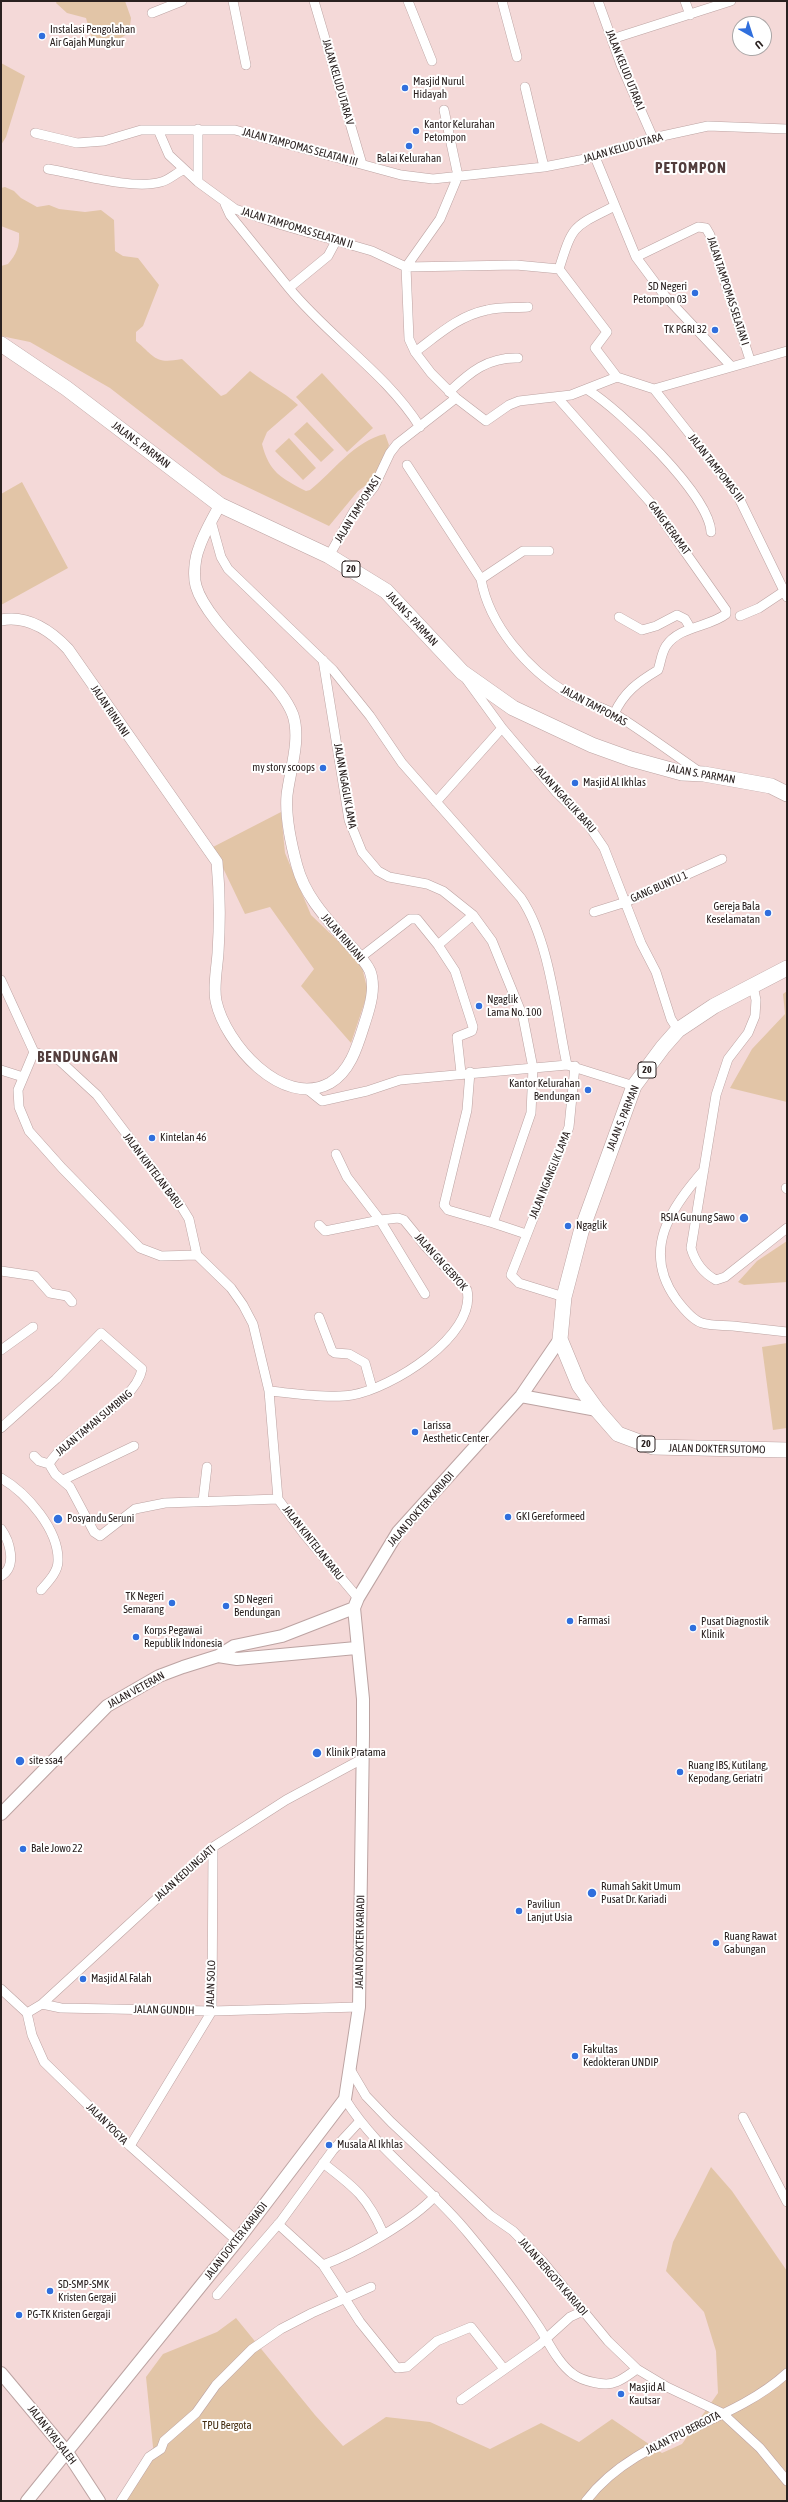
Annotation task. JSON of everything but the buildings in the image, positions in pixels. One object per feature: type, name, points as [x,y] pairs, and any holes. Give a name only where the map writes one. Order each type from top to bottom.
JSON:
[{"type":"highway","name":"JALAN S. PARMAN","points":[[1,344],[59,384],[220,505],[329,556],[392,596],[462,672],[513,708],[598,747],[682,773],[704,774],[771,786],[787,794]]},
{"type":"highway","name":"JALAN S. PARMAN","points":[[560,1339],[564,1297],[588,1209],[634,1086],[663,1046],[678,1030],[714,1006],[787,968]]},
{"type":"highway","name":"JALAN DOKTER SUTOMO","points":[[560,1339],[579,1385],[597,1410],[618,1434],[654,1447],[787,1450]]},
{"type":"main road","name":"JALAN DOKTER KARIADI","points":[[27,2501],[237,2241],[345,2100],[359,2007],[363,1699],[356,1648],[356,1603],[398,1532],[521,1396],[560,1339]]},
{"type":"main road","points":[[521,1396],[597,1410]]},
{"type":"main road","name":"JALAN VETERAN","points":[[1,1814],[107,1706],[159,1676],[218,1656],[234,1646],[282,1636],[356,1603]]},
{"type":"main road","name":"JALAN VETERAN","points":[[218,1656],[237,1659],[356,1648]]},
{"type":"main road","name":"JALAN KYAI SALEH","points":[[1,2373],[67,2452],[100,2501]]},
{"type":"street","points":[[152,13],[182,1]]},
{"type":"street","points":[[233,1],[246,65]]},
{"type":"street","name":"JALAN KELUD UTARA V","points":[[314,1],[362,164]]},
{"type":"street","points":[[408,1],[432,61]]},
{"type":"street","points":[[502,1],[517,57]]},
{"type":"street","name":"JALAN KELUD UTARA I","points":[[598,1],[653,138]]},
{"type":"street","points":[[685,1],[690,15]]},
{"type":"street","points":[[612,39],[732,1]]},
{"type":"street","points":[[525,87],[544,167]]},
{"type":"street","points":[[444,110],[458,176],[440,219],[406,267],[409,339],[415,352],[453,395],[482,420],[489,420],[509,405],[519,401],[557,397],[588,390],[616,377]]},
{"type":"street","name":"JALAN KELUD UTARA","points":[[458,176],[544,167],[595,156],[653,138],[708,126],[787,130]]},
{"type":"street","points":[[198,129],[198,182]]},
{"type":"street","name":"JALAN TAMPOMAS SELATAN III","points":[[35,132],[69,142],[104,141],[140,130],[159,132],[198,129],[246,132],[401,175],[432,179],[458,176]]},
{"type":"street","name":"JALAN TAMPOMAS SELATAN II","points":[[159,132],[169,155],[183,170],[225,204],[282,225],[372,251],[406,267]]},
{"type":"street","points":[[595,156],[636,257],[665,296],[731,366]]},
{"type":"street","points":[[48,169],[104,180],[140,183],[161,182],[183,170]]},
{"type":"street","points":[[225,204],[230,215],[289,288],[349,351],[387,386],[411,413],[420,427]]},
{"type":"street","points":[[559,269],[571,233],[583,222],[615,206]]},
{"type":"street","name":"JALAN TAMPOMAS SELATAN I","points":[[636,257],[698,227],[706,228],[710,235],[750,360]]},
{"type":"street","points":[[289,288],[328,256],[336,241]]},
{"type":"street","points":[[406,267],[516,265],[559,269],[607,332],[595,348],[616,377],[654,389],[750,360],[787,351]]},
{"type":"street","points":[[415,352],[454,322],[467,316],[488,310],[528,307]]},
{"type":"street","name":"JALAN TAMPOMAS I","points":[[329,556],[354,511],[374,487],[390,453],[397,444],[420,427],[453,395],[471,372],[482,365],[508,358],[518,358]]},
{"type":"street","name":"JALAN TAMPOMAS III","points":[[654,389],[737,494],[785,595]]},
{"type":"street","points":[[588,390],[603,399],[659,450],[706,514],[711,532]]},
{"type":"street","name":"GANG KERAMAT","points":[[557,397],[650,502],[726,610],[726,614],[720,619],[691,629],[667,645],[660,659],[658,670],[637,682],[625,694],[614,714]]},
{"type":"street","name":"JALAN TAMPOMAS","points":[[407,465],[481,579],[483,589],[495,617],[517,652],[546,679],[568,693],[614,714],[704,774]]},
{"type":"street","name":"JALAN RINJANI","points":[[1,620],[33,622],[53,633],[68,649],[217,862],[221,900],[216,1000],[220,1012],[244,1054],[261,1070],[275,1080],[307,1089],[329,1083],[341,1073],[354,1052],[371,1005],[370,971],[361,957],[319,911],[305,887],[297,867],[288,824],[287,798],[296,729],[292,714],[278,689],[224,630],[196,586],[195,570],[198,549],[220,505]]},
{"type":"street","points":[[211,521],[221,557],[228,569],[323,660],[370,716],[402,763],[530,911],[548,971],[571,1066]]},
{"type":"street","points":[[481,579],[523,551],[549,551]]},
{"type":"street","points":[[740,616],[785,595]]},
{"type":"street","points":[[619,617],[642,630],[656,626],[677,614],[684,619],[691,629]]},
{"type":"street","name":"JALAN NGAGLIK LAMA","points":[[323,660],[349,820],[362,852],[378,871],[389,877],[428,884],[443,891],[473,915],[492,941],[523,1017],[533,1068],[531,1113],[494,1223]]},
{"type":"street","name":"JALAN NGAGLIK BARU","points":[[462,672],[502,728],[557,793],[595,833],[604,848],[641,943],[656,972],[671,1019],[678,1030]]},
{"type":"street","points":[[436,802],[502,728]]},
{"type":"street","name":"GANG BUNTU 1","points":[[594,912],[626,902],[722,859]]},
{"type":"street","points":[[438,946],[473,915]]},
{"type":"street","points":[[361,957],[413,918],[438,946],[455,971],[473,1027],[472,1032],[457,1037],[465,1073],[466,1110],[444,1205],[448,1210],[526,1234]]},
{"type":"street","points":[[1,980],[34,1052],[18,1090],[19,1107],[29,1131],[62,1168],[140,1248],[161,1256],[197,1255]]},
{"type":"street","points":[[753,986],[756,1000],[756,1016],[748,1033],[728,1059],[716,1095],[691,1248],[695,1261],[708,1276],[716,1280],[725,1277],[787,1228]]},
{"type":"street","name":"JALAN KINTELAN BARU","points":[[34,1052],[59,1060],[97,1095],[181,1206],[189,1219],[197,1255],[231,1288],[243,1305],[254,1324],[269,1391],[278,1499],[356,1603]]},
{"type":"street","points":[[307,1089],[322,1100],[366,1091],[400,1080],[465,1073],[571,1066],[634,1086]]},
{"type":"street","name":"JALAN NGANGLIK LAMA","points":[[564,1297],[519,1283],[511,1275],[569,1127],[571,1066]]},
{"type":"street","points":[[1,1070],[23,1076]]},
{"type":"street","points":[[336,1154],[355,1189],[380,1220],[425,1294]]},
{"type":"street","points":[[705,1169],[681,1196],[668,1218],[662,1236],[661,1258],[668,1287],[679,1304],[702,1323],[787,1332]]},
{"type":"street","name":"JALAN GN GEBYOK","points":[[269,1391],[338,1396],[352,1395],[372,1388],[399,1376],[441,1346],[464,1319],[469,1298],[467,1290],[404,1220],[398,1218],[380,1220],[325,1231],[319,1224]]},
{"type":"street","points":[[1,1271],[35,1276],[50,1293],[67,1296],[72,1302]]},
{"type":"street","points":[[319,1317],[332,1351],[349,1354],[364,1363],[372,1388]]},
{"type":"street","points":[[1,1350],[33,1327]]},
{"type":"street","name":"JALAN TAMAN SUMBING","points":[[1,1428],[56,1379],[101,1333],[142,1369],[141,1378],[134,1389],[86,1427],[53,1457],[49,1464],[55,1474],[63,1480],[75,1495],[94,1532],[100,1536],[135,1509],[165,1503],[278,1499]]},
{"type":"street","points":[[63,1480],[134,1446]]},
{"type":"street","points":[[34,1456],[39,1461],[49,1464]]},
{"type":"street","points":[[203,1501],[207,1467]]},
{"type":"street","points":[[1,1478],[36,1509],[46,1521],[52,1535],[58,1561],[54,1573],[41,1590]]},
{"type":"street","points":[[1,1529],[9,1540],[11,1555],[9,1564],[1,1576]]},
{"type":"street","name":"JALAN KEDUNGJATI","points":[[27,2013],[42,2004],[213,1847],[286,1800],[362,1759]]},
{"type":"street","name":"JALAN SOLO","points":[[130,2146],[212,2011],[213,1847]]},
{"type":"street","points":[[1,1989],[27,2013]]},
{"type":"street","name":"JALAN GUNDIH","points":[[42,2004],[61,2008],[212,2011],[359,2007]]},
{"type":"street","name":"JALAN YOGYA","points":[[27,2013],[32,2034],[44,2062],[130,2146],[237,2241]]},
{"type":"street","name":"JALAN BERGOTA KARIADI","points":[[350,2069],[366,2096],[391,2122],[490,2215],[513,2231],[543,2262],[608,2341],[637,2369],[668,2387],[722,2413],[760,2448],[787,2481]]},
{"type":"street","points":[[345,2100],[359,2122],[374,2140],[435,2196],[468,2232],[524,2305],[545,2339],[564,2365],[574,2375],[586,2380],[615,2382],[637,2369]]},
{"type":"street","points":[[744,2117],[787,2202]]},
{"type":"street","points":[[217,2295],[278,2224],[323,2163],[359,2122]]},
{"type":"street","points":[[323,2163],[358,2190],[372,2210],[383,2233]]},
{"type":"street","points":[[323,2265],[418,2213],[435,2196]]},
{"type":"street","points":[[278,2224],[323,2265],[345,2300],[397,2368],[407,2366],[437,2341],[470,2327],[504,2368]]},
{"type":"street","points":[[121,2501],[149,2457],[161,2449],[164,2441],[196,2413],[216,2385],[252,2349],[282,2329],[326,2306],[345,2300],[371,2287]]},
{"type":"street","points":[[461,2400],[545,2339],[570,2317],[583,2311]]},
{"type":"street","name":"JALAN TPU BERGOTA","points":[[586,2501],[617,2470],[653,2447],[722,2413],[762,2391],[787,2373]]},
{"type":"green space","points":[[57,1],[125,1],[131,18],[129,33],[114,42],[93,42],[86,18],[67,13],[56,3]]},
{"type":"green space","points":[[1,63],[25,76],[6,137],[1,145]]},
{"type":"green space","points":[[5,187],[14,191],[21,198],[37,207],[49,205],[59,209],[85,212],[101,210],[114,220],[115,251],[123,256],[138,258],[159,285],[143,326],[136,332],[136,341],[156,358],[166,361],[182,359],[221,396],[226,394],[250,371],[298,405],[267,432],[262,444],[272,468],[283,478],[306,491],[310,490],[344,458],[363,443],[385,434],[389,445],[376,478],[358,491],[329,526],[222,475],[110,388],[30,342],[1,336],[1,266],[8,264],[13,257],[17,250],[19,238],[19,233],[1,226],[1,188]]},
{"type":"green space","points":[[322,373],[373,428],[347,452],[296,397]]},
{"type":"green space","points":[[307,422],[334,450],[321,462],[294,434]]},
{"type":"green space","points":[[289,438],[316,468],[303,480],[275,451]]},
{"type":"green space","points":[[22,482],[68,568],[1,605],[1,494]]},
{"type":"green space","points":[[281,812],[285,853],[311,915],[361,963],[368,992],[351,1043],[301,986],[314,969],[270,907],[245,914],[213,847]]},
{"type":"green space","points":[[787,991],[787,1102],[730,1088],[752,1049],[785,1014],[783,994]]},
{"type":"green space","points":[[787,1241],[787,1282],[744,1285],[738,1282],[757,1261]]},
{"type":"green space","points":[[787,1343],[787,1428],[773,1430],[762,1347]]},
{"type":"green space","name":"TPU Bergota","points":[[711,2167],[732,2191],[787,2271],[787,2501],[121,2501],[154,2457],[146,2377],[163,2354],[217,2332],[236,2318],[315,2415],[343,2446],[386,2417],[430,2422],[490,2449],[541,2423],[579,2442],[612,2419],[662,2453],[682,2444],[718,2393],[716,2351],[704,2312],[666,2271],[673,2242]]},
{"type":"place","name":"Instalasi Pengolahan Air Gajah Mungkur","points":[[42,36]]},
{"type":"place","name":"Masjid Nurul Hidayah","points":[[405,88]]},
{"type":"place","name":"Kantor Kelurahan Petompon","points":[[416,131]]},
{"type":"place","name":"Balai Kelurahan","points":[[409,146]]},
{"type":"place","name":"SD Negeri Petompon 03","points":[[695,293]]},
{"type":"place","name":"TK PGRI 32","points":[[715,330]]},
{"type":"place","name":"my story scoops","points":[[323,768]]},
{"type":"place","name":"Masjid Al Ikhlas","points":[[575,783]]},
{"type":"place","name":"Gereja Bala Keselamatan","points":[[768,913]]},
{"type":"place","name":"Ngaglik Lama No. 100","points":[[479,1006]]},
{"type":"place","name":"Kantor Kelurahan Bendungan","points":[[588,1090]]},
{"type":"place","name":"Kintelan 46","points":[[152,1138]]},
{"type":"place","name":"RSIA Gunung Sawo","points":[[744,1218]]},
{"type":"place","name":"Ngaglik","points":[[568,1226]]},
{"type":"place","name":"Larissa Aesthetic Center","points":[[415,1432]]},
{"type":"place","name":"GKI Gereformeed","points":[[508,1517]]},
{"type":"place","name":"Posyandu Seruni","points":[[58,1519]]},
{"type":"place","name":"TK Negeri Semarang","points":[[172,1603]]},
{"type":"place","name":"SD Negeri Bendungan","points":[[226,1606]]},
{"type":"place","name":"Farmasi","points":[[570,1621]]},
{"type":"place","name":"Pusat Diagnostik Klinik","points":[[693,1628]]},
{"type":"place","name":"Korps Pegawai Republik Indonesia","points":[[136,1637]]},
{"type":"place","name":"Klinik Pratama","points":[[317,1753]]},
{"type":"place","name":"site ssa4","points":[[20,1761]]},
{"type":"place","name":"Ruang IBS, Kutilang, Kepodang, Geriatri","points":[[680,1772]]},
{"type":"place","name":"Bale Jowo 22","points":[[23,1849]]},
{"type":"place","name":"Rumah Sakit Umum Pusat Dr. Kariadi","points":[[592,1893]]},
{"type":"place","name":"Paviliun Lanjut Usia","points":[[519,1911]]},
{"type":"place","name":"Ruang Rawat Gabungan","points":[[716,1943]]},
{"type":"place","name":"Masjid Al Falah","points":[[83,1979]]},
{"type":"place","name":"Fakultas Kedokteran UNDIP","points":[[575,2056]]},
{"type":"place","name":"Musala Al Ikhlas","points":[[329,2145]]},
{"type":"place","name":"SD-SMP-SMK Kristen Gergaji","points":[[50,2291]]},
{"type":"place","name":"PG-TK Kristen Gergaji","points":[[19,2315]]},
{"type":"place","name":"Masjid Al Kautsar","points":[[621,2394]]},
{"type":"district","name":"PETOMPON","points":[[691,168]]},
{"type":"district","name":"BENDUNGAN","points":[[78,1057]]}]
